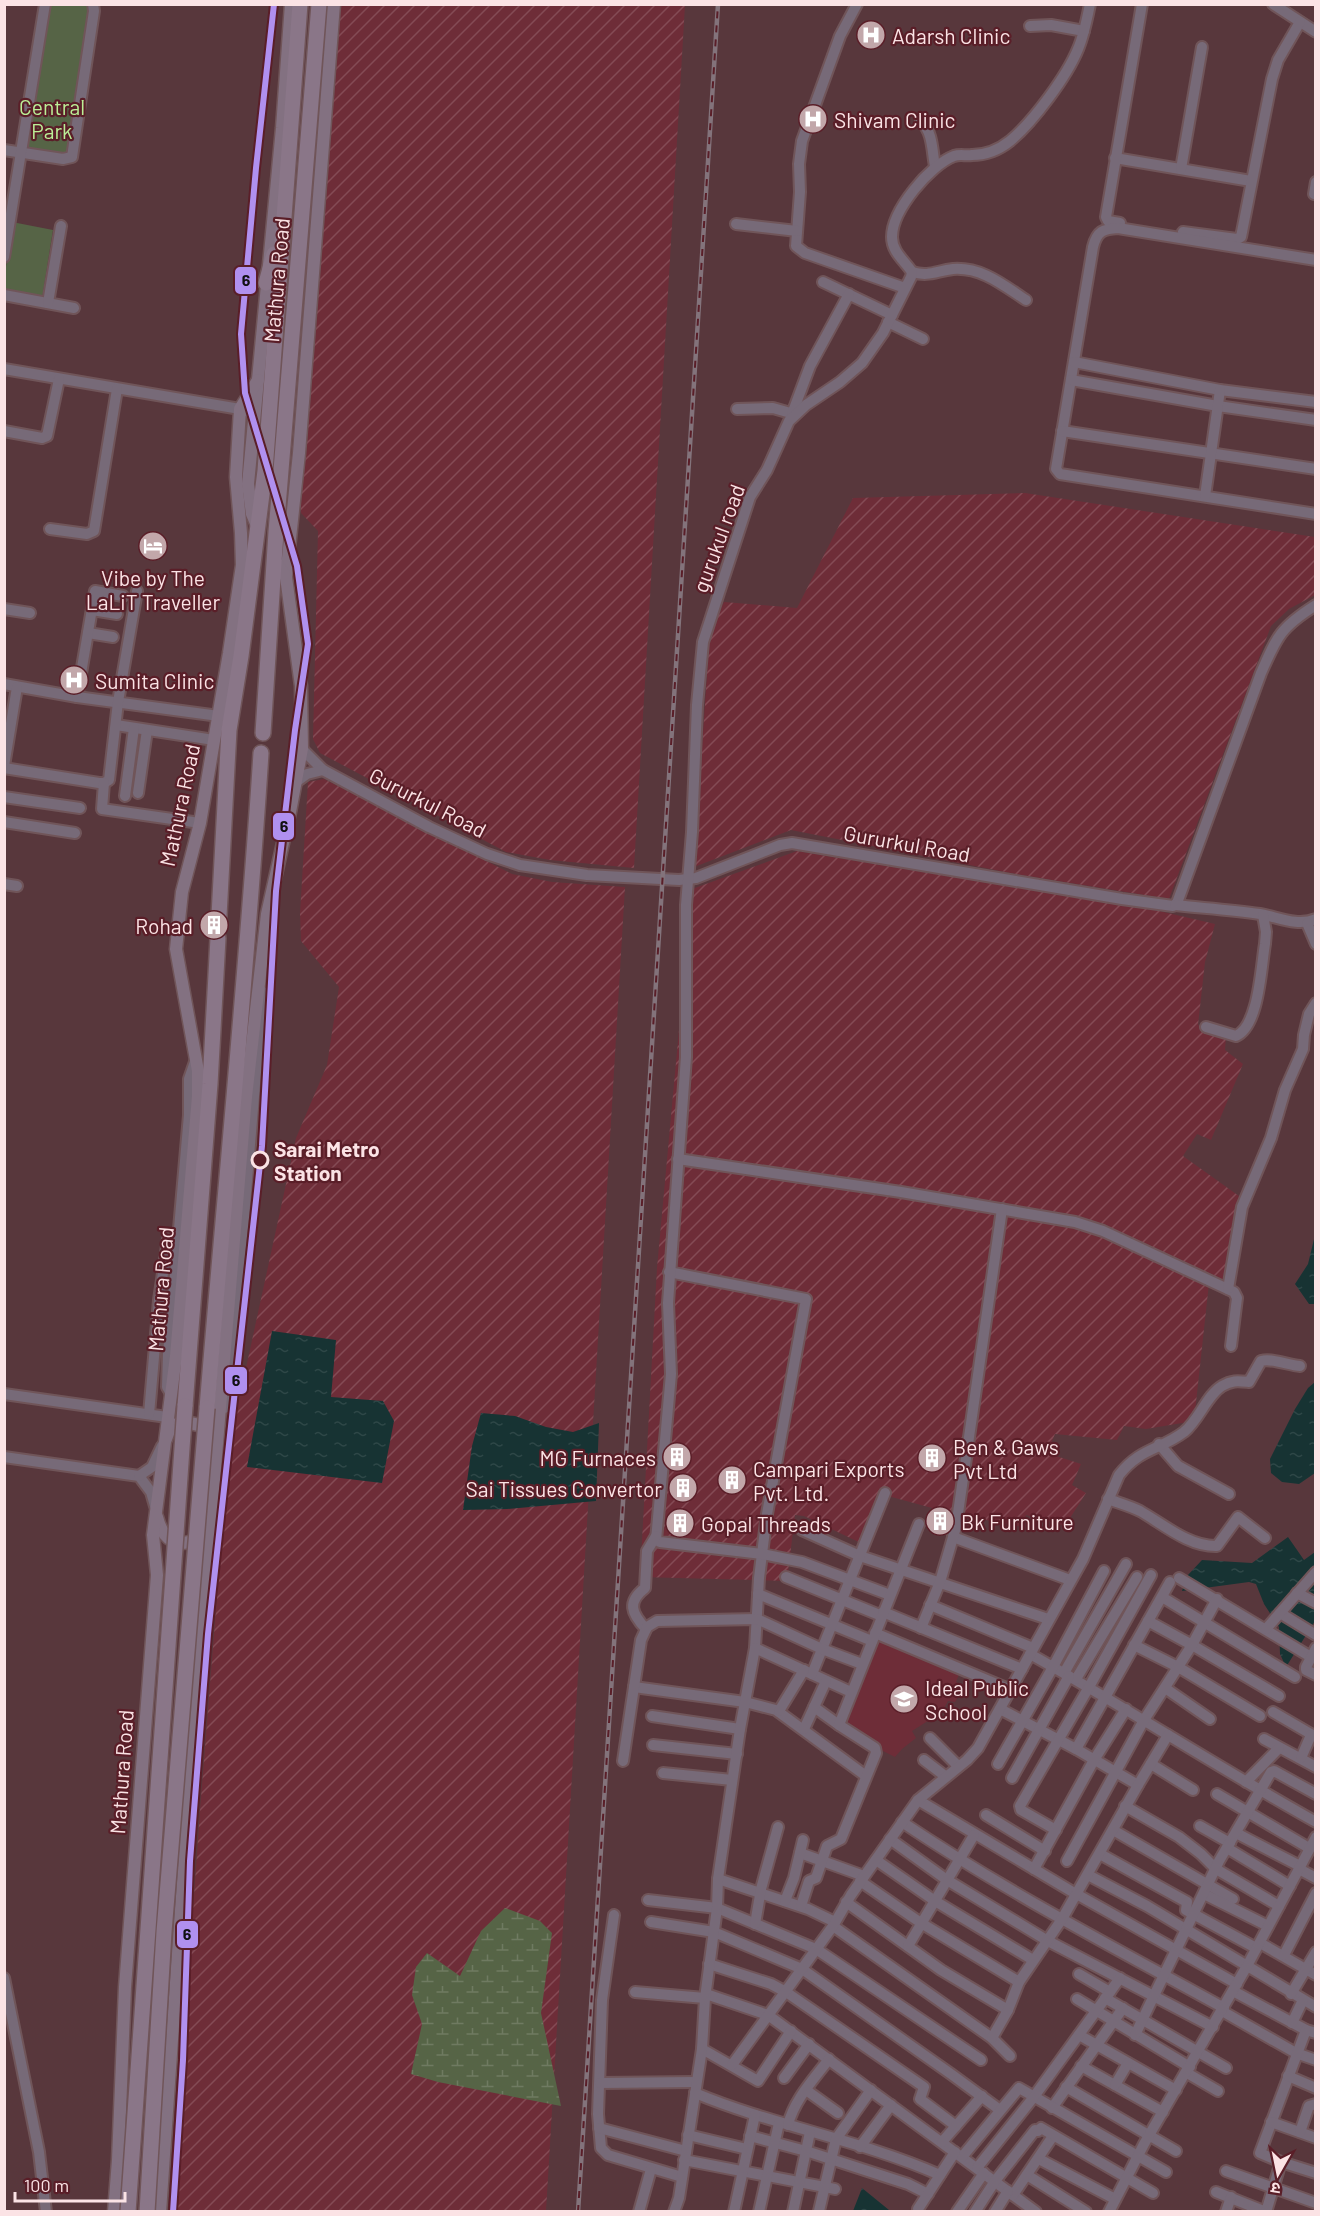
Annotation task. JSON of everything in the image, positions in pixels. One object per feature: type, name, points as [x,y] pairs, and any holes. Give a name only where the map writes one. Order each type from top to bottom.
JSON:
[{"type":"highway","name":"Mathura Road","points":[[219,916],[229,730],[258,529],[272,380],[300,4]]},
{"type":"highway","name":"Mathura Road","points":[[263,733],[274,559],[319,4]]},
{"type":"highway","points":[[266,282],[282,227]]},
{"type":"highway","points":[[147,2211],[164,1932],[232,1111],[252,900],[261,753]]},
{"type":"highway","name":"Mathura Road","points":[[128,2211],[210,1084],[218,938]]},
{"type":"main road","points":[[258,529],[252,514],[248,484],[282,128],[291,4]]},
{"type":"main road","points":[[160,2211],[196,1695],[258,987],[267,914],[302,749],[301,687],[286,578],[299,453],[334,4]]},
{"type":"main road","name":"Mathura Road","points":[[114,2211],[125,1987],[157,1575],[153,1535],[176,1356],[192,1118],[198,1071],[176,949],[182,892],[200,823],[242,565],[236,477],[240,410],[258,380]]},
{"type":"main road","points":[[274,559],[286,578]]},
{"type":"main road","points":[[163,1445],[174,1425],[193,1424],[212,1431],[217,1449]]},
{"type":"main road","points":[[155,1511],[163,1533],[167,1538],[180,1543],[191,1542],[201,1537],[211,1524]]},
{"type":"street","points":[[4,257],[45,4]]},
{"type":"street","points":[[4,150],[63,159],[72,157],[94,11],[93,4]]},
{"type":"street","points":[[857,4],[840,36],[802,141],[799,164],[801,192],[796,246],[805,253],[905,288]]},
{"type":"street","points":[[1026,300],[981,273],[951,270],[925,275],[912,272],[896,252],[892,236],[893,229],[907,200],[921,180],[935,166],[954,156],[991,152],[1021,131],[1079,49],[1090,4]]},
{"type":"street","points":[[1142,4],[1106,217],[1109,221],[1239,239],[1274,70],[1300,22]]},
{"type":"street","points":[[1273,4],[1316,32]]},
{"type":"street","points":[[1030,26],[1051,25],[1084,30]]},
{"type":"street","points":[[1181,169],[1202,46]]},
{"type":"street","points":[[921,121],[930,136],[935,166]]},
{"type":"street","points":[[1115,158],[1251,181]]},
{"type":"street","points":[[1314,194],[1316,182]]},
{"type":"street","points":[[736,224],[797,231]]},
{"type":"street","points":[[48,303],[61,226]]},
{"type":"street","points":[[1316,260],[1118,228],[1100,231],[1096,235],[1093,247],[1056,469],[1060,474],[1316,514]]},
{"type":"street","name":"gurukul road","points":[[646,1629],[634,1614],[633,1605],[636,1595],[645,1588],[647,1551],[656,1536],[671,1374],[668,1322],[669,1272],[686,1057],[686,905],[692,832],[697,705],[703,642],[750,497],[767,470],[793,414],[852,373],[875,346],[912,272]]},
{"type":"street","points":[[823,282],[849,294],[923,339]]},
{"type":"street","points":[[737,409],[766,408],[793,414],[810,366],[849,294]]},
{"type":"street","points":[[4,295],[74,308]]},
{"type":"street","points":[[1074,362],[1220,390],[1316,402]]},
{"type":"street","points":[[4,369],[255,414]]},
{"type":"street","points":[[4,431],[42,438],[48,436],[59,379]]},
{"type":"street","points":[[1071,381],[1316,420]]},
{"type":"street","points":[[50,529],[87,534],[94,531],[117,389]]},
{"type":"street","points":[[1205,496],[1220,390]]},
{"type":"street","points":[[1062,431],[1316,469]]},
{"type":"street","points":[[78,697],[97,591],[123,596]]},
{"type":"street","points":[[17,687],[4,767],[104,783],[109,780],[118,702],[137,591]]},
{"type":"street","points":[[1175,905],[1273,645],[1287,625],[1316,605]]},
{"type":"street","points":[[4,609],[30,613]]},
{"type":"street","points":[[92,610],[117,614]]},
{"type":"street","points":[[88,633],[113,637]]},
{"type":"street","points":[[4,684],[78,697],[219,716]]},
{"type":"street","points":[[116,725],[214,740]]},
{"type":"street","points":[[124,796],[135,728]]},
{"type":"street","points":[[138,793],[147,730]]},
{"type":"street","name":"Gururkul Road","points":[[302,749],[323,770],[429,827],[487,854],[520,865],[587,875],[688,879],[780,845],[792,843],[1169,907],[1175,905],[1263,915],[1283,921],[1312,921]]},
{"type":"street","points":[[296,782],[306,774],[323,770]]},
{"type":"street","points":[[104,783],[102,809],[200,823]]},
{"type":"street","points":[[4,797],[81,808]]},
{"type":"street","points":[[4,822],[75,833]]},
{"type":"street","points":[[4,884],[17,886]]},
{"type":"street","points":[[1206,1027],[1236,1036],[1243,1032],[1251,1019],[1265,944],[1266,932],[1263,915]]},
{"type":"street","points":[[1312,921],[1316,944]]},
{"type":"street","points":[[1228,1289],[1242,1207],[1271,1138],[1285,1090],[1302,1049],[1309,1014],[1316,1003]]},
{"type":"street","points":[[171,1392],[167,1387],[168,1354],[192,1118]]},
{"type":"street","points":[[678,1159],[1002,1209],[1090,1226],[1234,1292],[1237,1298],[1231,1346]]},
{"type":"street","points":[[921,1628],[940,1582],[953,1537],[1002,1209]]},
{"type":"street","points":[[149,1414],[159,1300],[168,1239],[178,1240]]},
{"type":"street","points":[[669,1272],[803,1297],[807,1301],[771,1489],[762,1554],[755,1648],[740,1729],[718,1879],[702,2049],[682,2176],[674,2211]]},
{"type":"street","points":[[732,2065],[834,1924],[862,1878],[918,1800],[978,1748],[1083,1559],[1108,1499],[1126,1465],[1187,1429],[1216,1391],[1224,1385],[1236,1380],[1249,1382],[1263,1360],[1300,1366]]},
{"type":"street","points":[[4,1394],[167,1417]]},
{"type":"street","points":[[1159,1444],[1178,1466],[1229,1494]]},
{"type":"street","points":[[4,1457],[139,1476],[152,1467],[163,1445]]},
{"type":"street","points":[[139,1476],[151,1492],[155,1511]]},
{"type":"street","points":[[779,1711],[822,1649],[885,1493]]},
{"type":"street","points":[[1108,1499],[1137,1510],[1180,1536],[1205,1545],[1217,1546],[1238,1517],[1265,1538]]},
{"type":"street","points":[[839,1725],[919,1524]]},
{"type":"street","points":[[802,1530],[860,1556],[1048,1619]]},
{"type":"street","points":[[656,1536],[660,1542],[762,1554],[802,1562],[890,1595]]},
{"type":"street","points":[[953,1537],[1071,1580]]},
{"type":"street","points":[[1012,1778],[1070,1676],[1126,1564]]},
{"type":"street","points":[[998,1764],[1104,1571]]},
{"type":"street","points":[[1266,1629],[1316,1572]]},
{"type":"street","points":[[1056,1830],[1020,1808],[1151,1575]]},
{"type":"street","points":[[786,1577],[842,1601],[921,1628],[1022,1669]]},
{"type":"street","points":[[1070,1676],[1137,1577]]},
{"type":"street","points":[[1076,1749],[1162,1597],[1175,1580],[1217,1599],[1266,1629],[1313,1653],[1306,1669],[1316,1675]]},
{"type":"street","points":[[1297,1593],[1316,1603]]},
{"type":"street","points":[[758,1594],[1011,1690]]},
{"type":"street","points":[[1162,1597],[1295,1677]]},
{"type":"street","points":[[1067,1861],[1144,1720],[1192,1645],[1217,1599]]},
{"type":"street","points":[[930,1605],[1031,1651],[1053,1667],[1316,1822]]},
{"type":"street","points":[[1280,1612],[1316,1635]]},
{"type":"street","points":[[623,1761],[640,1640],[646,1629],[657,1621],[757,1619],[822,1649],[862,1664]]},
{"type":"street","points":[[1148,1621],[1279,1696]]},
{"type":"street","points":[[1134,1645],[1178,1667],[1260,1716]]},
{"type":"street","points":[[755,1648],[851,1692]]},
{"type":"street","points":[[804,1729],[826,1680]]},
{"type":"street","points":[[634,1687],[745,1702],[779,1711],[866,1776]]},
{"type":"street","points":[[1165,1688],[1210,1719]]},
{"type":"street","points":[[801,1906],[809,1881],[816,1878],[828,1843],[836,1843],[841,1839],[876,1753],[875,1748],[814,1707]]},
{"type":"street","points":[[1000,1709],[1138,1785]]},
{"type":"street","points":[[1034,1869],[1094,1760],[1126,1709]]},
{"type":"street","points":[[1273,1712],[1313,1736],[1301,1758]]},
{"type":"street","points":[[1049,1713],[1068,1724]]},
{"type":"street","points":[[652,1716],[740,1729]]},
{"type":"street","points":[[992,2037],[1008,2010],[1019,1982],[1062,1919],[1125,1806],[1168,1735]]},
{"type":"street","points":[[930,1738],[958,1766]]},
{"type":"street","points":[[1264,1739],[1315,1765]]},
{"type":"street","points":[[653,1744],[737,1754]]},
{"type":"street","points":[[1246,1782],[1279,1748]]},
{"type":"street","points":[[924,1760],[945,1776]]},
{"type":"street","points":[[1150,1764],[1192,1790]]},
{"type":"street","points":[[1136,2035],[1216,1869],[1272,1771],[1316,1794]]},
{"type":"street","points":[[663,1773],[732,1780]]},
{"type":"street","points":[[1217,1794],[1310,1848]]},
{"type":"street","points":[[918,1800],[974,1835],[1177,1951],[1292,2023],[1311,2031],[1296,2053],[1260,2153],[1316,2173]]},
{"type":"street","points":[[1125,1806],[1179,1837],[1216,1869],[1279,1906]]},
{"type":"street","points":[[986,1815],[1044,1851]]},
{"type":"street","points":[[902,1822],[959,1860],[1165,1975],[1296,2053],[1316,2060]]},
{"type":"street","points":[[1200,1826],[1290,1886]]},
{"type":"street","points":[[755,1924],[760,1893],[778,1827]]},
{"type":"street","points":[[1113,1830],[1172,1862],[1206,1890],[1269,1926]]},
{"type":"street","points":[[1236,1833],[1316,1878]]},
{"type":"street","points":[[908,1946],[974,1835]]},
{"type":"street","points":[[1109,2211],[1150,2134],[1214,2027],[1316,1837]]},
{"type":"street","points":[[890,1839],[947,1880],[1048,1941],[1214,2027]]},
{"type":"street","points":[[785,1901],[794,1878],[803,1840]]},
{"type":"street","points":[[800,1853],[862,1878],[921,1923],[1019,1982]]},
{"type":"street","points":[[1100,1854],[1187,1902],[1186,1910],[1258,1946],[1284,1955],[1311,1972]]},
{"type":"street","points":[[876,1860],[935,1901],[1033,1960]]},
{"type":"street","points":[[1088,1875],[1316,2007]]},
{"type":"street","points":[[718,1879],[801,1906],[834,1924],[992,2037],[1010,2056]]},
{"type":"street","points":[[1206,1890],[1233,1899]]},
{"type":"street","points":[[1284,1955],[1316,1893]]},
{"type":"street","points":[[648,1900],[717,1908],[816,1949],[981,2060]]},
{"type":"street","points":[[846,1902],[941,1970],[1008,2010]]},
{"type":"street","points":[[614,1915],[602,2000],[600,2142],[603,2152],[651,2169],[682,2176]]},
{"type":"street","points":[[651,1922],[714,1932],[802,1969],[1000,2110]]},
{"type":"street","points":[[1291,1994],[1311,1972],[1315,1953]]},
{"type":"street","points":[[709,1964],[771,1984],[786,1992],[924,2087],[920,2099],[956,2126]]},
{"type":"street","points":[[1079,1974],[1123,2008],[1226,2068]]},
{"type":"street","points":[[4,1978],[9,2030],[39,2152],[46,2211]]},
{"type":"street","points":[[957,2211],[980,2170],[1120,1978]]},
{"type":"street","points":[[635,1992],[706,1996],[768,2015],[1033,2211]]},
{"type":"street","points":[[1077,1999],[1136,2035],[1218,2091]]},
{"type":"street","points":[[1292,2023],[1303,2000]]},
{"type":"street","points":[[1052,2108],[1123,2008]]},
{"type":"street","points":[[702,2049],[758,2081],[791,2031]]},
{"type":"street","points":[[1079,2036],[1176,2090]]},
{"type":"street","points":[[783,2078],[809,2044]]},
{"type":"street","points":[[759,2211],[775,2143],[784,2124],[829,2059]]},
{"type":"street","points":[[1115,2085],[1128,2064]]},
{"type":"street","points":[[1081,2066],[1163,2112]]},
{"type":"street","points":[[1288,2076],[1316,2088]]},
{"type":"street","points":[[600,2083],[695,2087],[755,2115],[900,2158],[940,2175]]},
{"type":"street","points":[[1066,2087],[1176,2151]]},
{"type":"street","points":[[918,2209],[940,2175],[1017,2089],[1166,2172]]},
{"type":"street","points":[[806,2090],[838,2113]]},
{"type":"street","points":[[819,2211],[830,2188],[831,2159],[836,2139],[871,2091]]},
{"type":"street","points":[[942,2142],[982,2096]]},
{"type":"street","points":[[1300,2132],[1309,2106],[1316,2104]]},
{"type":"street","points":[[860,2147],[891,2105]]},
{"type":"street","points":[[734,2211],[755,2115]]},
{"type":"street","points":[[1271,2122],[1316,2138]]},
{"type":"street","points":[[599,2128],[742,2171],[830,2188]]},
{"type":"street","points":[[975,2211],[1035,2130],[1038,2131],[1041,2128],[1154,2193]]},
{"type":"street","points":[[793,2211],[810,2132]]},
{"type":"street","points":[[688,2135],[747,2149]]},
{"type":"street","points":[[750,2136],[806,2151],[908,2184],[928,2194]]},
{"type":"street","points":[[995,2211],[1027,2175],[1053,2136]]},
{"type":"street","points":[[1039,2158],[1115,2199]]},
{"type":"street","points":[[1216,2192],[1266,2211],[1281,2162]]},
{"type":"street","points":[[639,2211],[651,2169]]},
{"type":"street","points":[[1226,2171],[1316,2203]]},
{"type":"street","points":[[1027,2175],[1086,2211]]},
{"type":"street","points":[[1226,2211],[1230,2197]]},
{"type":"shaded area","points":[[330,5],[685,5],[634,868],[550,860],[506,852],[320,753],[313,739],[318,531],[301,513],[296,453]]},
{"type":"shaded area","points":[[1025,493],[1315,537],[1315,595],[1289,609],[1271,626],[1169,899],[1021,875],[791,830],[694,867],[710,629],[724,602],[797,608],[853,498]]},
{"type":"shaded area","points":[[324,779],[512,874],[552,882],[625,887],[546,2211],[172,2212],[200,1810],[229,1446],[296,1138],[327,1065],[339,987],[301,941],[300,913],[308,782]]},
{"type":"shaded area","points":[[797,851],[1155,910],[1215,924],[1205,962],[1198,1025],[1226,1037],[1225,1050],[1243,1064],[1211,1140],[1197,1134],[1183,1156],[1246,1201],[1232,1286],[1210,1274],[1194,1421],[1146,1429],[1124,1426],[1117,1440],[1055,1434],[1047,1453],[1081,1464],[1072,1485],[1086,1493],[1065,1526],[1026,1515],[1023,1527],[954,1514],[888,1496],[867,1546],[804,1516],[795,1515],[787,1581],[640,1577],[657,1268],[692,889]]},
{"type":"shaded area","name":"Ideal Public School","points":[[876,1639],[960,1672],[956,1682],[964,1686],[955,1702],[948,1701],[942,1712],[912,1731],[916,1738],[895,1757],[877,1748],[843,1722]]},
{"type":"green space","name":"Central Park","points":[[48,5],[91,6],[69,155],[26,148]]},
{"type":"green space","points":[[12,222],[53,230],[42,299],[5,293],[5,274]]},
{"type":"green space","points":[[505,1908],[540,1921],[552,1933],[541,2013],[561,2106],[438,2082],[411,2074],[422,2024],[412,1995],[416,1967],[427,1953],[460,1976],[481,1931]]},
{"type":"water","points":[[1315,1235],[1315,1304],[1309,1304],[1295,1284],[1308,1264]]},
{"type":"water","points":[[272,1331],[336,1340],[331,1397],[383,1401],[394,1421],[382,1483],[247,1467]]},
{"type":"water","points":[[1315,1382],[1315,1473],[1299,1484],[1282,1482],[1271,1473],[1270,1459],[1295,1409],[1308,1388]]},
{"type":"water","points":[[481,1413],[515,1416],[546,1427],[573,1432],[599,1423],[596,1501],[507,1509],[463,1510],[472,1446]]},
{"type":"water","points":[[1288,1537],[1304,1560],[1315,1552],[1315,1621],[1286,1667],[1280,1654],[1279,1627],[1264,1604],[1256,1584],[1249,1582],[1182,1591],[1187,1576],[1202,1560],[1252,1563]]},
{"type":"water","points":[[862,2188],[889,2210],[891,2211],[853,2211]]},
{"type":"railway","points":[[578,2212],[718,4]]},
{"type":"transit line","name":"6","points":[[173,2212],[183,2060],[190,1861],[208,1634],[262,1146],[276,891],[295,730],[308,644],[297,566],[245,393],[241,334],[274,4]]},
{"type":"place","name":"Adarsh Clinic","points":[[871,35]]},
{"type":"place","name":"Shivam Clinic","points":[[813,119]]},
{"type":"place","name":"Vibe by The LaLiT Traveller","points":[[153,546]]},
{"type":"place","name":"Sumita Clinic","points":[[74,680]]},
{"type":"place","name":"Rohad","points":[[214,925]]},
{"type":"place","name":"Sarai Metro Station","points":[[260,1160]]},
{"type":"place","name":"MG Furnaces","points":[[677,1457]]},
{"type":"place","name":"Ben & Gaws Pvt Ltd","points":[[932,1458]]},
{"type":"place","name":"Campari Exports Pvt. Ltd.","points":[[732,1480]]},
{"type":"place","name":"Sai Tissues Convertor","points":[[683,1488]]},
{"type":"place","name":"Bk Furniture","points":[[940,1521]]},
{"type":"place","name":"Gopal Threads","points":[[680,1523]]},
{"type":"place","name":"Ideal Public School","points":[[904,1699]]}]
